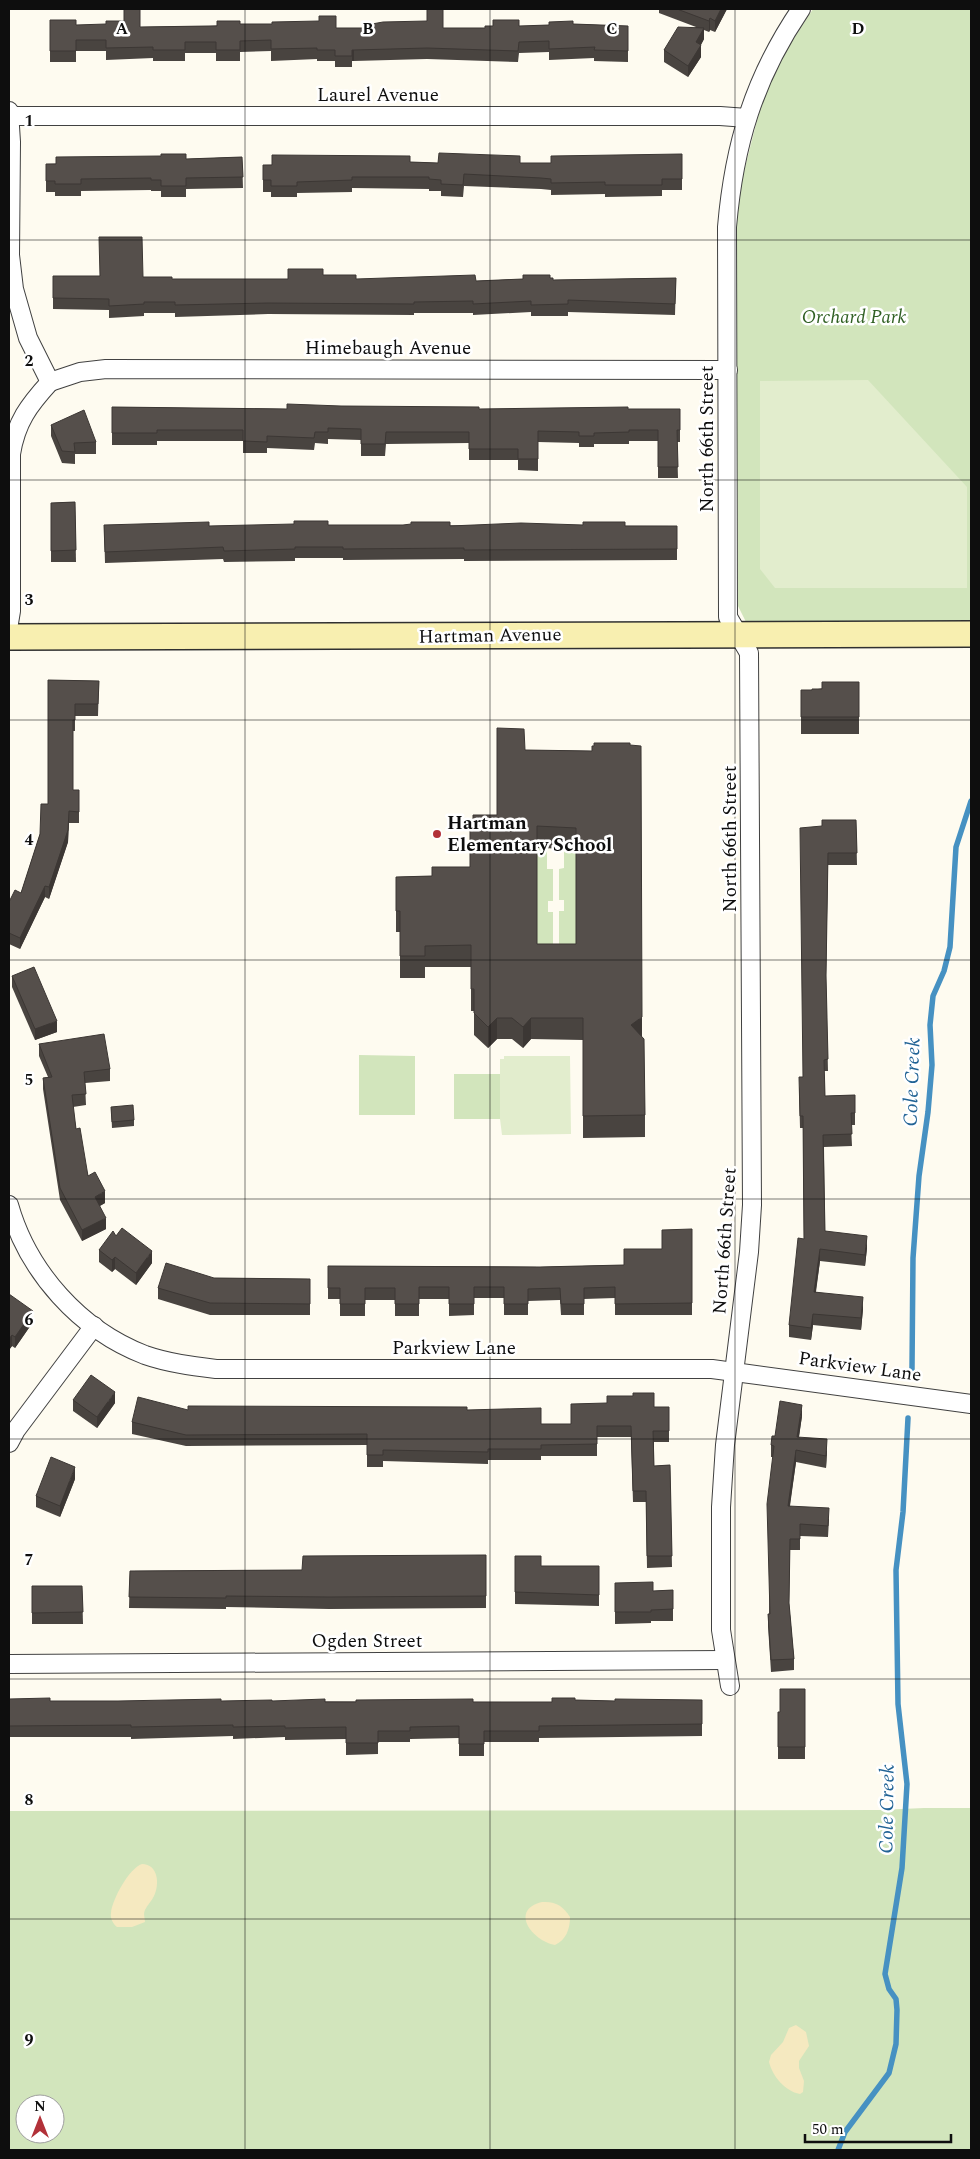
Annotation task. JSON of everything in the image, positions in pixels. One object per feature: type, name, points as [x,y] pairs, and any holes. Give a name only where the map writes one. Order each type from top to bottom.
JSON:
[{"type":"main road","name":"Hartman Avenue","points":[[9,637],[965,634]]},
{"type":"street","name":"North 66th Street","points":[[730,1686],[721,1630],[721,1507],[725,1446],[749,1252],[752,1205],[749,653],[728,616],[727,227],[736,155],[747,118],[763,74],[789,26],[801,9]]},
{"type":"street","points":[[9,111],[11,142],[10,255],[14,289],[20,316],[28,338],[50,382],[26,410],[14,434],[11,454],[11,611],[9,623]]},
{"type":"street","name":"Laurel Avenue","points":[[9,116],[720,116],[747,118]]},
{"type":"street","name":"Himebaugh Avenue","points":[[50,382],[80,372],[106,369],[728,370]]},
{"type":"street","name":"Parkview Lane","points":[[9,1205],[22,1240],[37,1267],[69,1306],[111,1339],[146,1355],[177,1364],[216,1369],[735,1370],[971,1404]]},
{"type":"street","points":[[9,1443],[16,1430],[94,1326]]},
{"type":"street","name":"Ogden Street","points":[[9,1664],[685,1662],[725,1660]]},
{"type":"green space","name":"Orchard Park","points":[[813,9],[971,9],[971,625],[752,625],[746,622],[738,606],[736,266],[737,218],[741,183],[764,93],[781,58]]},
{"type":"green space","points":[[868,380],[967,487],[967,588],[775,588],[760,569],[760,381]]},
{"type":"green space","points":[[537,848],[547,848],[547,869],[553,869],[553,901],[548,901],[548,912],[553,912],[553,946],[537,965]]},
{"type":"green space","points":[[564,848],[576,848],[576,965],[559,945],[559,911],[564,911],[564,900],[559,900],[559,869],[564,868]]},
{"type":"green space","points":[[359,1055],[415,1056],[415,1115],[359,1115]]},
{"type":"green space","points":[[504,1056],[570,1056],[571,1134],[502,1135],[500,1119],[500,1059],[504,1059]]},
{"type":"green space","points":[[454,1074],[500,1074],[500,1119],[454,1119]]},
{"type":"green space","points":[[971,1808],[971,2150],[9,2150],[9,1811],[879,1810]]},
{"type":"sand","points":[[142,1864],[151,1867],[157,1881],[154,1896],[144,1912],[145,1922],[132,1927],[117,1927],[111,1917],[114,1900],[127,1878]]},
{"type":"sand","points":[[542,1902],[551,1902],[559,1905],[570,1917],[567,1934],[555,1945],[539,1938],[528,1925],[527,1912],[532,1906]]},
{"type":"sand","points":[[796,2025],[806,2032],[809,2046],[799,2061],[799,2068],[804,2081],[803,2092],[800,2094],[789,2090],[780,2082],[773,2073],[769,2062],[771,2055],[783,2042],[789,2028]]},
{"type":"building","points":[[124,9],[140,9],[140,27],[217,26],[217,21],[240,21],[240,24],[272,24],[272,22],[319,21],[319,16],[336,16],[336,28],[372,28],[372,24],[383,22],[427,21],[427,9],[443,9],[443,28],[485,28],[485,26],[493,26],[493,20],[519,20],[519,26],[549,25],[549,22],[573,21],[573,24],[628,26],[628,51],[594,50],[595,47],[549,49],[549,41],[519,42],[518,51],[427,48],[352,50],[352,56],[335,56],[335,50],[317,50],[317,48],[271,49],[271,40],[240,41],[240,50],[216,50],[216,42],[185,42],[185,50],[153,50],[153,47],[106,48],[106,40],[76,40],[76,51],[50,51],[50,20],[76,20],[76,25],[106,24],[106,21],[124,21]]},
{"type":"building","points":[[677,9],[721,9],[715,21],[710,18],[709,21]]},
{"type":"building","points":[[678,27],[704,28],[696,42],[701,45],[688,66],[664,50]]},
{"type":"building","points":[[439,153],[520,156],[520,163],[551,163],[551,156],[682,154],[682,179],[662,179],[662,185],[605,185],[605,182],[551,183],[551,179],[464,174],[463,185],[441,184],[441,180],[429,179],[429,177],[352,177],[352,180],[297,182],[297,186],[271,186],[271,180],[263,180],[263,165],[272,165],[272,155],[410,156],[410,162],[438,163]]},
{"type":"building","points":[[161,154],[186,154],[186,159],[242,157],[243,177],[186,178],[186,186],[161,186],[161,180],[151,180],[151,178],[81,179],[81,184],[55,184],[55,181],[46,181],[46,164],[56,164],[56,157],[161,156]]},
{"type":"building","points":[[99,237],[142,237],[143,277],[172,277],[172,279],[288,279],[288,269],[323,269],[323,275],[356,275],[356,279],[475,275],[476,281],[523,279],[523,275],[550,275],[550,278],[553,278],[553,280],[676,278],[675,304],[568,300],[568,304],[531,305],[531,301],[473,304],[473,301],[414,302],[414,304],[268,303],[175,305],[175,302],[144,302],[144,304],[109,306],[109,299],[53,298],[53,276],[100,276]]},
{"type":"building","points":[[287,404],[479,407],[479,409],[628,407],[628,409],[680,409],[680,430],[677,430],[678,467],[658,467],[658,430],[594,433],[594,436],[579,436],[579,432],[538,431],[538,459],[518,459],[518,449],[469,449],[469,432],[386,432],[385,444],[361,444],[361,429],[328,428],[328,432],[315,432],[314,438],[267,436],[267,442],[243,441],[243,430],[157,430],[157,433],[112,433],[112,407],[287,409]]},
{"type":"building","points":[[84,410],[96,442],[74,443],[75,452],[62,451],[51,425]]},
{"type":"building","points":[[75,502],[76,550],[51,551],[51,503]]},
{"type":"building","points":[[294,521],[328,521],[328,525],[403,525],[411,524],[411,522],[450,522],[450,526],[521,523],[583,525],[583,522],[625,522],[625,526],[677,526],[677,549],[464,550],[464,548],[343,549],[343,547],[295,547],[295,549],[224,551],[223,547],[105,552],[104,525],[209,522],[209,526],[294,524]]},
{"type":"building","points":[[48,680],[99,681],[98,704],[75,704],[75,720],[73,720],[73,790],[79,790],[79,812],[69,811],[68,830],[49,887],[45,886],[20,938],[9,933],[9,902],[15,890],[21,893],[40,834],[41,804],[48,804]]},
{"type":"building","points":[[822,682],[859,682],[859,717],[801,717],[801,690],[822,689]]},
{"type":"building","points":[[497,728],[524,729],[525,750],[592,751],[594,743],[630,743],[630,745],[641,746],[642,1017],[631,1025],[644,1039],[645,1115],[583,1116],[583,1018],[531,1018],[523,1027],[512,1018],[497,1018],[488,1027],[474,1013],[474,989],[471,989],[471,945],[425,946],[425,956],[400,956],[400,911],[396,911],[396,877],[432,876],[432,867],[470,867],[470,823],[473,823],[473,815],[497,815]],"holes":[[[537,826],[576,828],[576,944],[537,944]]]},
{"type":"building","points":[[822,820],[856,820],[857,853],[828,853],[826,975],[828,1059],[824,1060],[825,1096],[855,1095],[855,1113],[851,1113],[852,1134],[823,1135],[825,1231],[867,1236],[865,1255],[820,1249],[814,1292],[863,1297],[861,1318],[813,1314],[811,1328],[789,1325],[798,1238],[804,1239],[803,1116],[800,1116],[799,1077],[803,1077],[800,828],[822,826]]},
{"type":"building","points":[[34,967],[57,1021],[35,1029],[12,976]]},
{"type":"building","points":[[104,1034],[110,1069],[84,1072],[86,1094],[72,1095],[76,1129],[80,1128],[88,1176],[95,1172],[105,1191],[95,1197],[106,1218],[82,1230],[60,1188],[43,1078],[52,1077],[39,1044]]},
{"type":"building","points":[[133,1105],[134,1120],[112,1122],[111,1107]]},
{"type":"building","points":[[122,1228],[152,1251],[136,1273],[115,1257],[112,1260],[99,1250],[113,1231],[116,1236]]},
{"type":"building","points":[[692,1229],[692,1303],[615,1304],[615,1287],[584,1288],[584,1304],[561,1304],[560,1288],[528,1289],[528,1304],[504,1304],[504,1287],[474,1287],[474,1304],[449,1304],[449,1287],[419,1287],[419,1304],[395,1304],[395,1288],[365,1288],[365,1304],[340,1304],[340,1288],[328,1288],[328,1266],[540,1267],[624,1265],[624,1249],[662,1249],[662,1230]]},
{"type":"building","points":[[166,1263],[214,1278],[310,1279],[310,1304],[210,1303],[158,1288]]},
{"type":"building","points":[[9,1294],[33,1311],[15,1337],[12,1335],[9,1339]]},
{"type":"building","points":[[91,1375],[115,1392],[97,1417],[73,1400]]},
{"type":"building","points":[[633,1393],[654,1393],[654,1407],[669,1407],[669,1431],[653,1431],[654,1466],[670,1465],[672,1556],[647,1556],[646,1491],[633,1491],[631,1426],[597,1426],[597,1444],[541,1445],[541,1449],[488,1449],[488,1452],[383,1450],[383,1455],[367,1455],[367,1434],[186,1435],[132,1422],[138,1397],[188,1410],[188,1406],[467,1407],[467,1410],[541,1408],[541,1424],[571,1424],[571,1404],[607,1403],[607,1396],[633,1396]]},
{"type":"building","points":[[780,1401],[802,1405],[797,1437],[827,1439],[826,1456],[796,1450],[788,1506],[829,1508],[828,1526],[800,1524],[800,1539],[790,1539],[789,1603],[794,1659],[771,1660],[768,1614],[770,1614],[767,1504],[774,1446],[771,1445],[772,1436],[775,1436]]},
{"type":"building","points":[[51,1457],[75,1467],[60,1506],[36,1496]]},
{"type":"building","points":[[486,1555],[486,1596],[129,1597],[130,1571],[302,1570],[303,1556]]},
{"type":"building","points":[[515,1556],[541,1556],[541,1566],[599,1566],[599,1595],[515,1592]]},
{"type":"building","points":[[653,1582],[653,1591],[673,1590],[673,1609],[651,1610],[651,1612],[615,1612],[615,1583]]},
{"type":"building","points":[[32,1586],[82,1586],[83,1612],[32,1613]]},
{"type":"building","points":[[780,1689],[805,1689],[805,1747],[778,1747]]},
{"type":"building","points":[[50,1698],[50,1701],[221,1699],[221,1701],[272,1701],[325,1699],[325,1702],[473,1699],[473,1702],[552,1702],[552,1698],[615,1701],[615,1699],[702,1700],[702,1724],[539,1726],[539,1731],[484,1731],[484,1744],[459,1744],[459,1726],[410,1727],[410,1731],[378,1731],[378,1743],[346,1743],[346,1727],[285,1728],[285,1726],[233,1727],[233,1725],[131,1727],[131,1725],[9,1726],[9,1699]]},
{"type":"waterway","name":"Cole Creek","points":[[912,1369],[913,1258],[919,1176],[932,1065],[930,1025],[933,996],[944,971],[950,947],[956,847],[971,801]]},
{"type":"waterway","name":"Cole Creek","points":[[838,2150],[845,2132],[889,2073],[896,2044],[896,1999],[889,1989],[885,1974],[902,1868],[907,1784],[898,1704],[896,1570],[903,1512],[908,1418]]},
{"type":"place","name":"Hartman Elementary School","points":[[437,834]]}]
